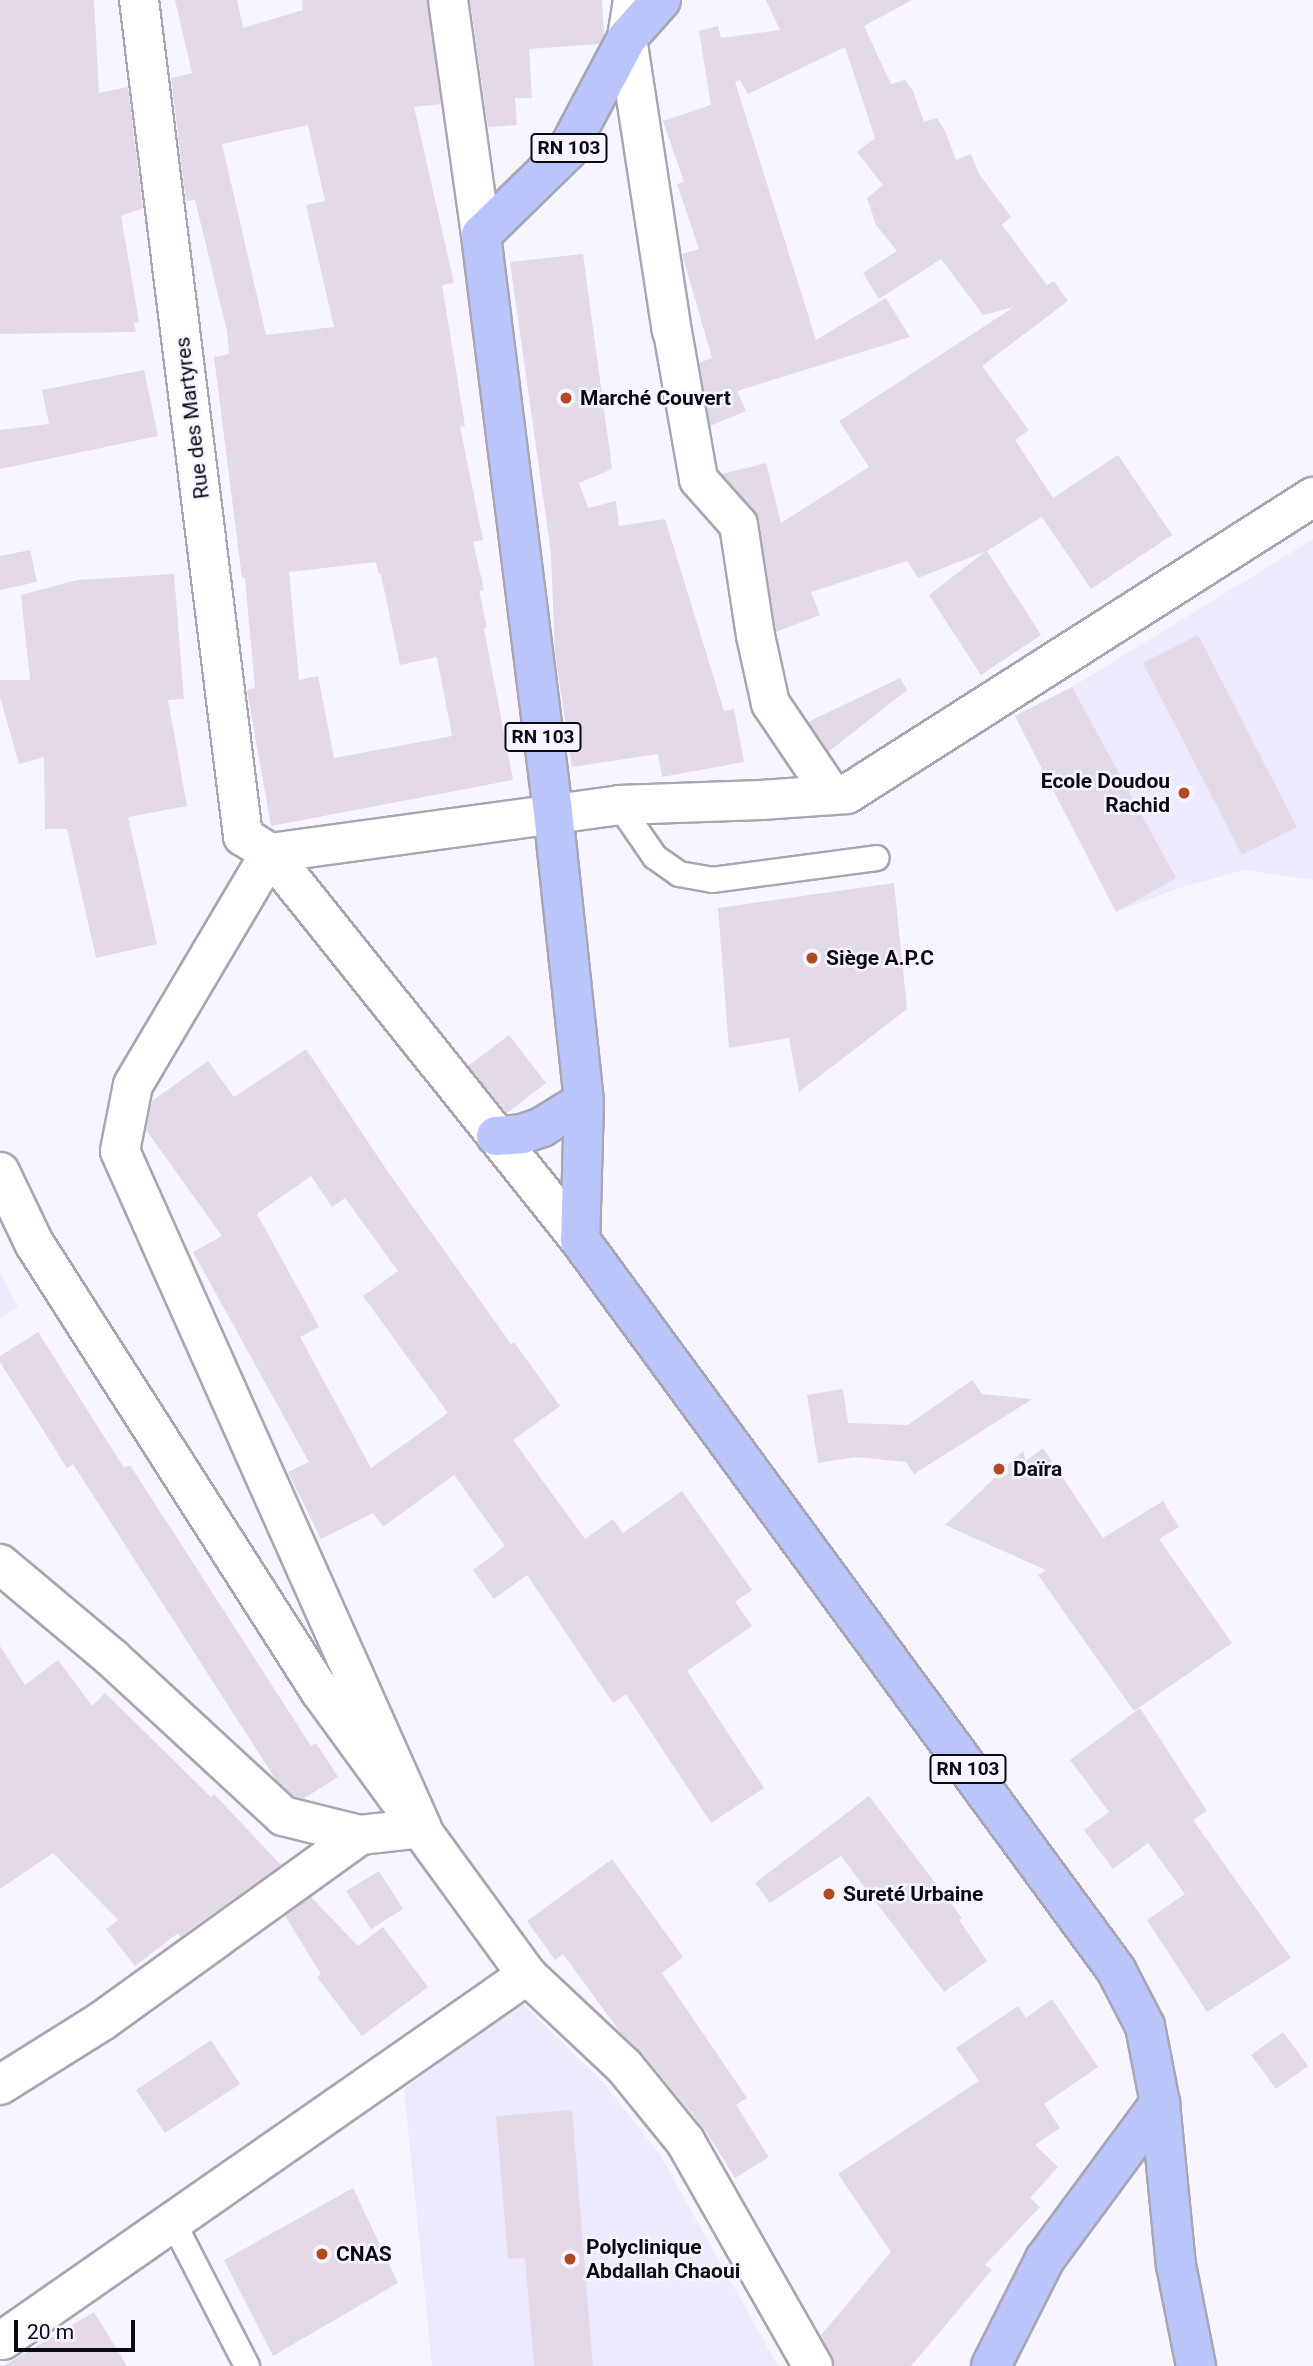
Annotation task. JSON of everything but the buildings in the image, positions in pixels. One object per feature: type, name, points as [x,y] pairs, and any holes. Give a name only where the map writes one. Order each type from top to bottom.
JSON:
[{"type":"main road","name":"RN 103","points":[[661,0],[627,38],[567,151],[481,235],[552,812],[584,1101],[580,1240],[1116,1970],[1145,2026],[1160,2103],[1176,2265],[1196,2366]]},
{"type":"main road","points":[[496,1136],[522,1134],[542,1127],[584,1101]]},
{"type":"main road","points":[[991,2366],[1045,2259],[1160,2103]]},
{"type":"street","name":"Rue des Martyres","points":[[139,0],[257,844]]},
{"type":"street","points":[[448,0],[481,235]]},
{"type":"street","points":[[633,0],[627,38],[672,331],[698,479],[738,524],[755,635],[770,703],[832,795]]},
{"type":"street","points":[[257,844],[618,804],[847,794],[1313,497]]},
{"type":"street","points":[[257,844],[580,1240]]},
{"type":"street","points":[[257,844],[133,1085],[120,1151],[422,1828]]},
{"type":"street","points":[[0,1172],[34,1243],[320,1691],[527,1975],[624,2066],[685,2141],[813,2366]]},
{"type":"street","points":[[0,1564],[112,1658],[283,1816],[360,1835],[422,1828]]},
{"type":"street","points":[[0,2085],[103,2021],[360,1835]]},
{"type":"street","points":[[3,2340],[527,1975]]},
{"type":"lane","points":[[618,804],[655,858],[679,874],[712,880],[877,858]]},
{"type":"lane","points":[[173,2222],[247,2366]]},
{"type":"shaded area","name":"Ecole Doudou Rachid","points":[[1313,539],[1313,880],[1244,870],[1179,888],[1116,912],[1015,716],[1072,687]]},
{"type":"shaded area","points":[[0,1273],[18,1307],[0,1319]]},
{"type":"shaded area","name":"Polyclinique Abdallah Chaoui","points":[[521,2003],[602,2081],[659,2153],[778,2366],[432,2366],[404,2089]]},
{"type":"place","name":"Marché Couvert","points":[[566,398]]},
{"type":"place","name":"Ecole Doudou Rachid","points":[[1184,793]]},
{"type":"place","name":"Siège A.P.C","points":[[812,958]]},
{"type":"place","name":"Daïra","points":[[999,1469]]},
{"type":"place","name":"Sureté Urbaine","points":[[829,1894]]},
{"type":"place","name":"CNAS","points":[[322,2254]]},
{"type":"place","name":"Polyclinique Abdallah Chaoui","points":[[570,2259]]}]
